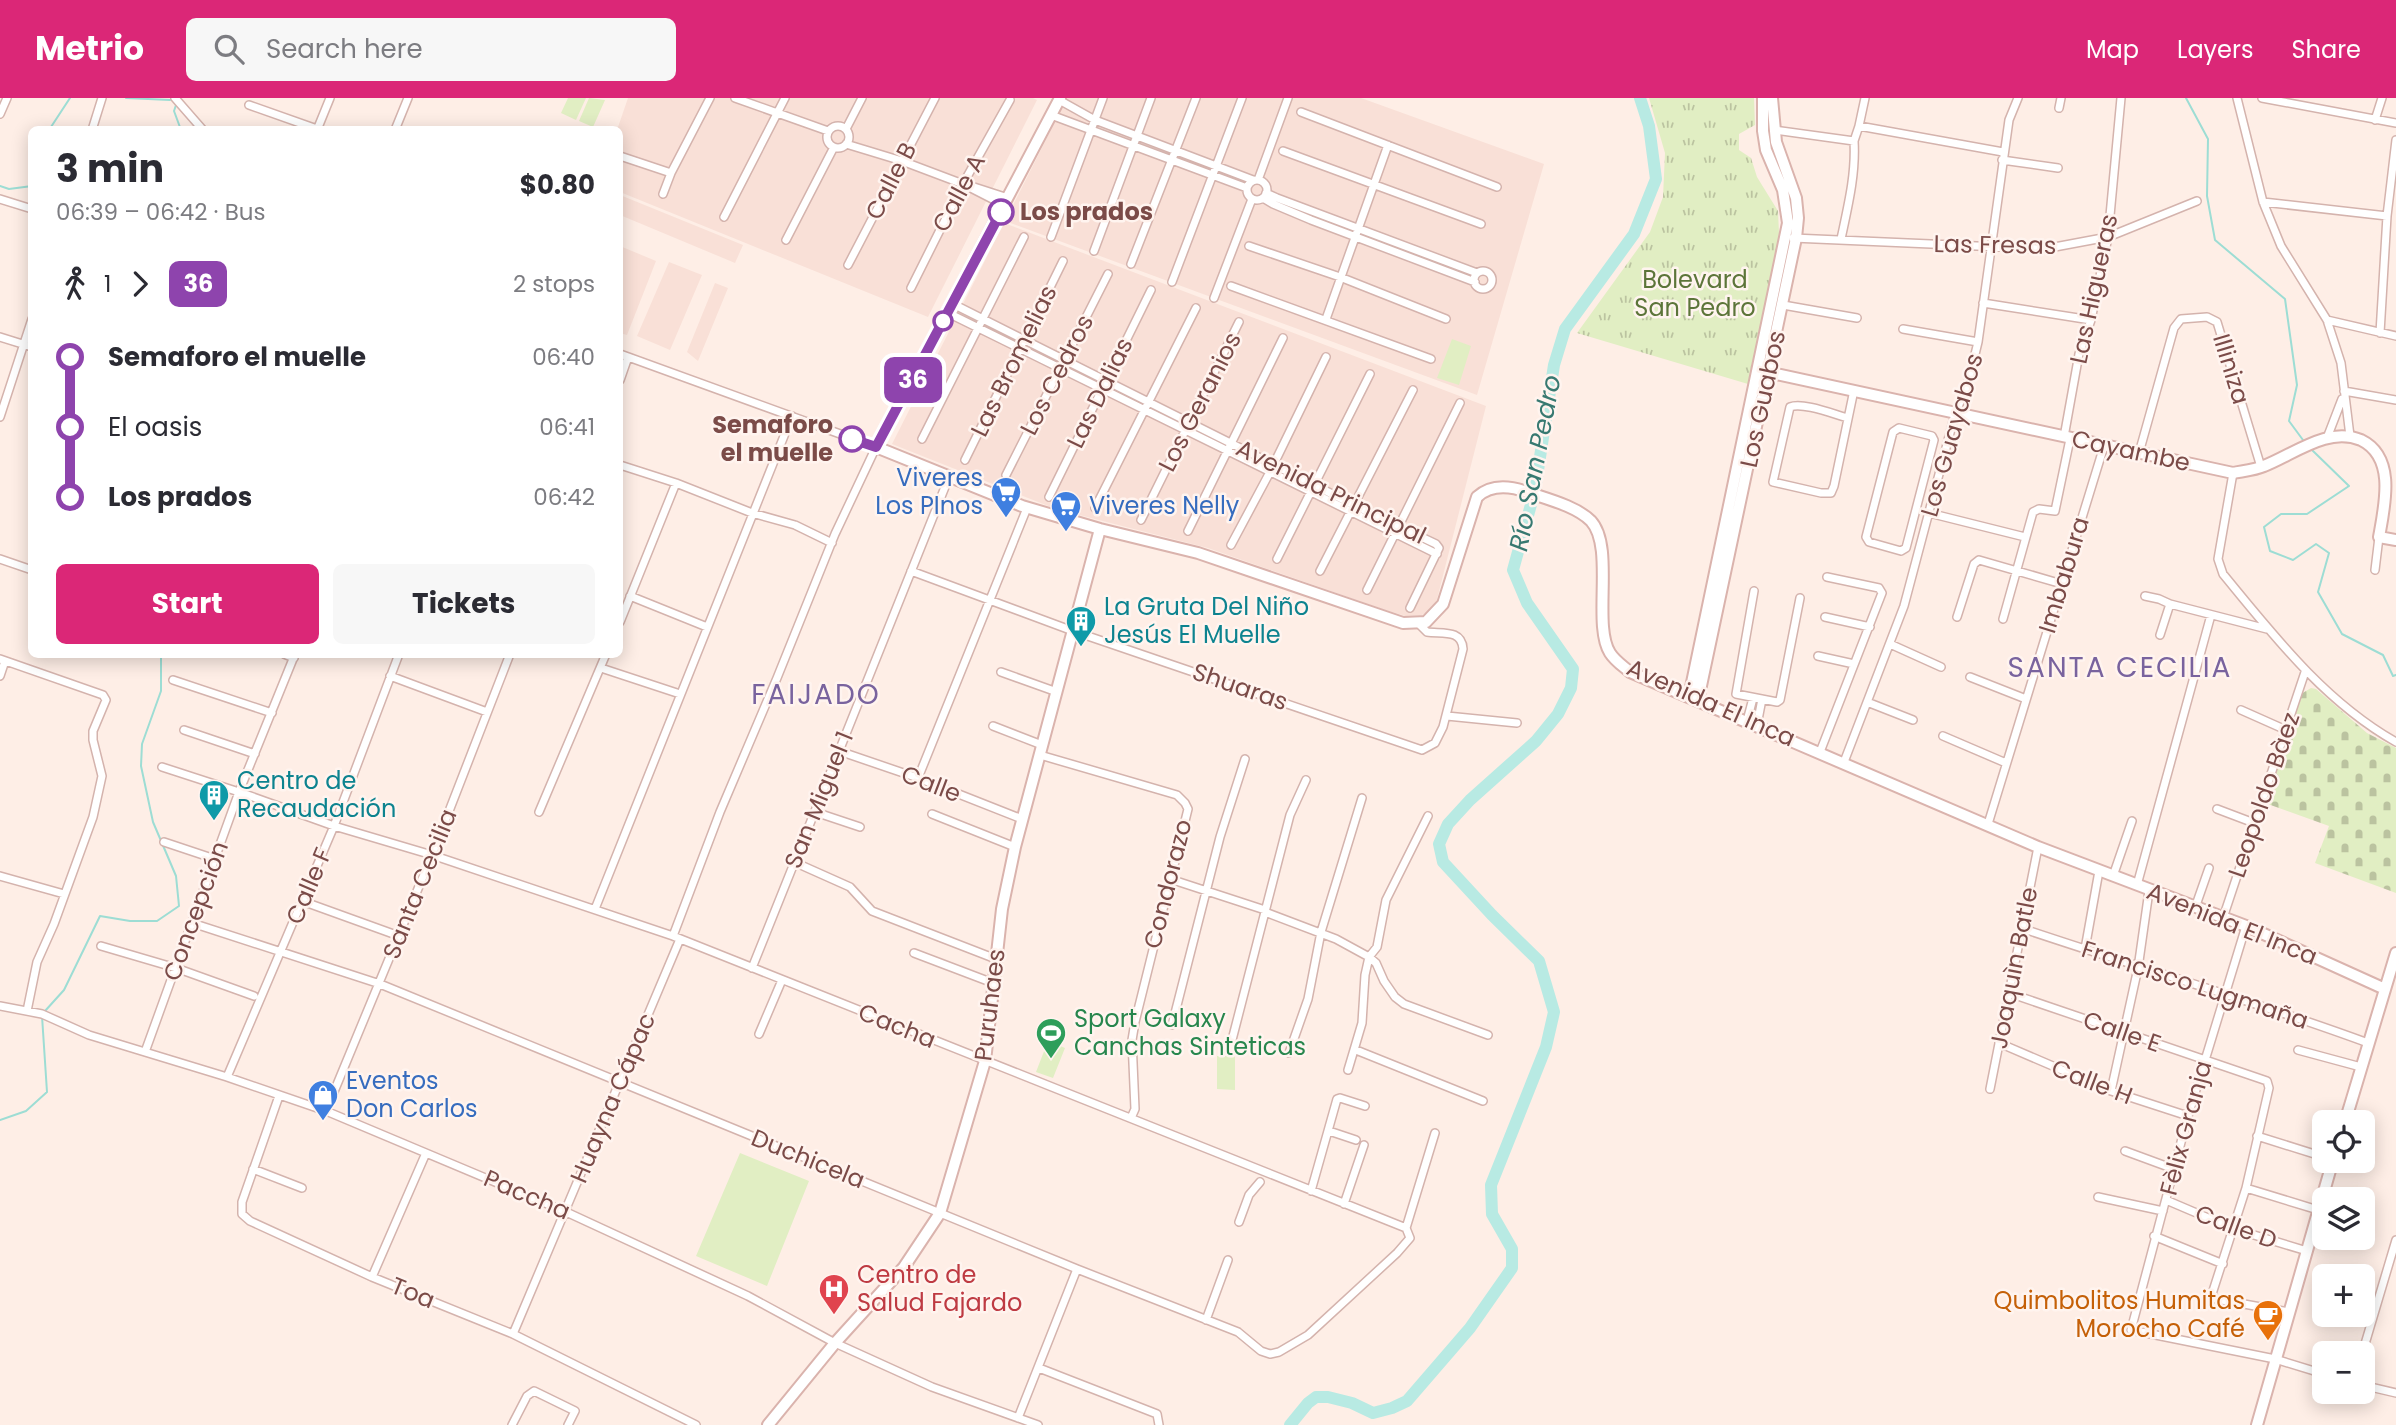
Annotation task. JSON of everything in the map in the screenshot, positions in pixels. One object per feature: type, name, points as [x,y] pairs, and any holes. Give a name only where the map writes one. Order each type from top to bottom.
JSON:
[{"type":"street","points":[[0,114],[7,98]]},
{"type":"street","points":[[93,126],[102,98]]},
{"type":"street","points":[[175,98],[199,126]]},
{"type":"street","points":[[318,126],[330,98]]},
{"type":"street","points":[[397,126],[408,98]]},
{"type":"street","points":[[663,194],[710,98]]},
{"type":"street","points":[[735,98],[828,131],[837,126],[846,129],[849,135],[846,144],[834,147],[827,141],[828,131]]},
{"type":"street","points":[[724,217],[785,98]]},
{"type":"street","points":[[846,129],[862,98]]},
{"type":"street","name":"Calle B","points":[[848,265],[935,98]]},
{"type":"street","points":[[1051,237],[1103,98]]},
{"type":"street","points":[[1094,251],[1151,98]]},
{"type":"street","points":[[1131,264],[1196,98]]},
{"type":"street","points":[[1171,282],[1242,98]]},
{"type":"street","points":[[1252,199],[1247,194],[1247,188],[1256,180],[1288,98]]},
{"type":"street","name":"Los Guabos","points":[[1763,98],[1766,150],[1783,190],[1790,237],[1783,305],[1763,372]]},
{"type":"street","name":"Los Guabos","points":[[1694,699],[1790,237],[1798,218],[1796,198],[1774,130],[1772,98]]},
{"type":"street","points":[[1841,239],[1855,162],[1854,141],[1865,98]]},
{"type":"street","name":"Los Guayabos","points":[[1844,762],[1904,606],[1955,414],[1968,383],[1978,342],[2009,120],[2018,98]]},
{"type":"street","points":[[2059,108],[2061,98]]},
{"type":"street","name":"Las Higueras","points":[[2025,537],[2033,512],[2039,509],[2055,511],[2080,354],[2091,320],[2108,237],[2122,98]]},
{"type":"street","points":[[2237,98],[2263,202],[2281,246],[2327,320],[2341,363],[2350,436],[2377,451],[2385,463],[2387,492],[2375,570]]},
{"type":"street","points":[[2262,98],[2396,123]]},
{"type":"street","points":[[2307,107],[2309,98]]},
{"type":"street","points":[[2375,120],[2382,98]]},
{"type":"street","points":[[876,447],[1058,99],[1094,120],[1265,184],[1265,195]]},
{"type":"street","name":"Calle A","points":[[911,288],[963,184],[1010,100]]},
{"type":"street","points":[[249,105],[308,126]]},
{"type":"street","points":[[1301,112],[1497,187]]},
{"type":"street","points":[[1051,115],[1247,188]]},
{"type":"street","points":[[1859,126],[2058,168]]},
{"type":"street","points":[[1774,130],[1854,141]]},
{"type":"street","points":[[2380,333],[2387,216],[2396,140]]},
{"type":"street","points":[[846,144],[902,161],[1006,202]]},
{"type":"street","points":[[1326,319],[1388,145]]},
{"type":"street","points":[[786,240],[834,147]]},
{"type":"street","points":[[1283,151],[1481,224]]},
{"type":"street","points":[[623,157],[671,173]]},
{"type":"street","points":[[1252,199],[1265,195],[1356,237],[1475,282],[1483,288],[1491,284],[1492,278],[1488,272],[1478,273],[1359,229],[1313,216]]},
{"type":"street","points":[[0,199],[28,208]]},
{"type":"street","points":[[1214,298],[1252,199]]},
{"type":"street","name":"Las Fresas","points":[[1790,237],[2044,249],[2108,237],[2197,201]]},
{"type":"street","points":[[2263,202],[2387,216]]},
{"type":"street","points":[[922,439],[1024,237]]},
{"type":"street","points":[[1249,246],[1340,277],[1446,319]]},
{"type":"street","points":[[1409,257],[1412,248]]},
{"type":"street","name":"Las Bromelias","points":[[965,460],[1063,261]]},
{"type":"street","points":[[1475,282],[1478,273]]},
{"type":"street","name":"Los Cedros","points":[[1006,475],[1108,274]]},
{"type":"street","points":[[1231,286],[1431,359]]},
{"type":"street","name":"Las Dalias","points":[[1049,497],[1151,290]]},
{"type":"street","points":[[1983,303],[2091,320]]},
{"type":"street","points":[[1783,305],[1857,318]]},
{"type":"street","name":"Avenida Principal","points":[[950,308],[983,318],[1107,380],[1146,405],[1396,530],[1437,554],[1410,608]]},
{"type":"street","name":"Avenida Principal","points":[[950,308],[979,327],[1102,389],[1146,405]]},
{"type":"street","points":[[1095,508],[1196,308]]},
{"type":"street","name":"Illiniza","points":[[2139,453],[2174,328],[2181,319],[2207,317],[2217,321],[2261,467]]},
{"type":"street","points":[[2327,320],[2396,336]]},
{"type":"street","name":"Los Geranios","points":[[1141,520],[1239,323]]},
{"type":"street","points":[[1903,329],[1978,342]]},
{"type":"street","points":[[0,337],[27,346],[0,417]]},
{"type":"street","points":[[1188,531],[1283,338]]},
{"type":"street","points":[[623,355],[876,447],[1027,508],[1198,553],[1403,624],[1418,624]]},
{"type":"street","points":[[623,371],[628,357]]},
{"type":"street","points":[[1231,545],[1326,357]]},
{"type":"street","name":"Cayambe","points":[[1763,372],[2233,472],[2261,467],[2324,439],[2350,436]]},
{"type":"street","points":[[1277,559],[1370,374]]},
{"type":"street","points":[[1320,571],[1413,390]]},
{"type":"street","points":[[1848,418],[1803,406],[1790,407],[1773,482],[1831,493],[1848,418],[1854,390]]},
{"type":"street","points":[[2344,391],[2396,400]]},
{"type":"street","points":[[2324,439],[2337,415],[2344,391]]},
{"type":"street","points":[[1367,590],[1460,403]]},
{"type":"street","points":[[595,909],[792,416]]},
{"type":"street","points":[[1896,429],[1932,436],[1934,440],[1920,498],[1906,548],[1903,550],[1866,540],[1893,432],[1896,429]]},
{"type":"street","name":"Imbabura","points":[[1988,824],[2104,446]]},
{"type":"street","name":"Huayna Cápac","points":[[513,1334],[677,938],[720,812],[832,543],[876,447]]},
{"type":"street","points":[[623,466],[676,483],[752,513],[795,525],[832,543]]},
{"type":"street","points":[[2233,472],[2218,559],[2223,574],[2305,672],[2372,729],[2396,742]]},
{"type":"street","name":"San Miguel 1","points":[[752,968],[949,477]]},
{"type":"street","points":[[623,606],[630,596],[676,483]]},
{"type":"street","name":"Avenida El Inca","points":[[1418,624],[1426,622],[1443,604],[1477,498],[1494,488],[1503,487],[1567,507],[1588,519],[1600,537],[1605,638],[1610,652],[1630,672],[2038,847],[2246,926],[2385,989]]},
{"type":"street","points":[[1920,498],[1932,501]]},
{"type":"street","points":[[918,778],[1027,508]]},
{"type":"street","points":[[1929,513],[2025,537],[2003,619]]},
{"type":"street","name":"Puruhaes","points":[[768,1425],[835,1343],[904,1266],[940,1213],[985,1061],[1002,909],[1015,847],[1100,529]]},
{"type":"street","points":[[2379,537],[2396,540]]},
{"type":"street","points":[[0,559],[28,569]]},
{"type":"street","points":[[1957,617],[1976,561],[2016,569],[2062,584]]},
{"type":"street","name":"Shuaras","points":[[911,571],[1073,631],[1418,749],[1427,749],[1435,743],[1447,716],[1463,643],[1456,634],[1427,632],[1418,624]]},
{"type":"street","points":[[1820,752],[1882,593],[1881,589],[1827,577]]},
{"type":"street","points":[[1754,591],[1735,692],[1737,695],[1757,699],[1777,702],[1780,700],[1800,598]]},
{"type":"street","points":[[630,596],[707,627]]},
{"type":"street","points":[[2145,596],[2268,629]]},
{"type":"street","points":[[2160,635],[2170,604]]},
{"type":"street","points":[[2137,886],[2211,615]]},
{"type":"street","points":[[1825,617],[1870,627]]},
{"type":"street","points":[[1890,643],[1941,667]]},
{"type":"street","points":[[1818,656],[1854,664]]},
{"type":"street","name":"Concepción","points":[[145,1052],[239,792],[294,658]]},
{"type":"street","name":"Calle F","points":[[227,1077],[334,826],[398,658]]},
{"type":"street","name":"Santa Cecilia","points":[[326,1111],[400,936],[508,658]]},
{"type":"street","points":[[539,812],[605,658]]},
{"type":"street","points":[[0,676],[3,660],[103,695],[106,700],[93,731],[102,776],[93,817],[54,924],[37,962],[27,1011]]},
{"type":"street","points":[[601,668],[680,694]]},
{"type":"street","points":[[1001,672],[1057,692]]},
{"type":"street","name":"Leopoldo Bàez","points":[[2223,918],[2305,672]]},
{"type":"street","points":[[390,676],[487,712]]},
{"type":"street","points":[[1970,677],[2026,699]]},
{"type":"street","points":[[173,680],[272,713]]},
{"type":"street","points":[[1752,723],[1757,699]]},
{"type":"street","points":[[1867,702],[1913,720]]},
{"type":"street","points":[[2241,710],[2286,730]]},
{"type":"street","points":[[1447,716],[1517,723]]},
{"type":"street","points":[[993,726],[1041,750]]},
{"type":"street","points":[[184,730],[255,754]]},
{"type":"street","points":[[1943,736],[2006,763]]},
{"type":"street","name":"Condorazo","points":[[1041,750],[1177,795],[1188,809],[1133,1029],[1135,1109],[1132,1118]]},
{"type":"street","name":"Calle","points":[[839,751],[1023,819]]},
{"type":"street","points":[[1172,1025],[1220,837],[1245,759]]},
{"type":"street","name":"Cacha","points":[[162,768],[677,938],[1132,1118],[1263,1178],[1311,1191],[1406,1228]]},
{"type":"street","points":[[1232,1040],[1290,815],[1306,780]]},
{"type":"street","points":[[1289,1053],[1308,999],[1321,932],[1362,799]]},
{"type":"street","points":[[2217,809],[2255,823]]},
{"type":"street","points":[[815,812],[860,827]]},
{"type":"street","points":[[932,814],[1015,847]]},
{"type":"street","points":[[1349,1070],[1362,1023],[1369,957],[1377,947],[1393,884],[1427,816]]},
{"type":"street","points":[[2113,876],[2132,821]]},
{"type":"street","points":[[164,842],[215,859]]},
{"type":"street","name":"Joaquìn Batle","points":[[1990,1089],[2038,847]]},
{"type":"street","points":[[794,862],[850,887],[872,911],[996,959]]},
{"type":"street","points":[[2195,908],[2209,868]]},
{"type":"street","points":[[2085,949],[2099,871]]},
{"type":"street","points":[[0,876],[64,894]]},
{"type":"street","points":[[1170,879],[1265,910],[1321,932],[1376,963],[1384,981],[1395,997],[1404,1004],[1488,1035]]},
{"type":"street","points":[[2111,1091],[2138,968],[2149,891]]},
{"type":"street","points":[[302,901],[400,936]]},
{"type":"street","name":"Duchicela","points":[[192,923],[380,984],[1077,1269],[1238,1332],[1261,1351],[1279,1352],[1308,1335],[1409,1242],[1410,1233],[1406,1228]]},
{"type":"street","name":"Fèlix Granja","points":[[2246,926],[2188,1116],[2131,1330],[2275,1359]]},
{"type":"street","name":"Francisco Lugmaña","points":[[2021,928],[2138,968],[2178,977],[2368,1043]]},
{"type":"street","points":[[101,946],[176,968],[254,996]]},
{"type":"street","points":[[914,953],[993,983]]},
{"type":"street","points":[[2348,1110],[2396,953]]},
{"type":"street","points":[[759,1034],[782,980]]},
{"type":"street","name":"Calle E","points":[[2009,993],[2204,1061],[2265,1079],[2269,1088],[2257,1136]]},
{"type":"street","name":"Paccha","points":[[0,1006],[42,1014],[89,1035],[227,1077],[326,1111],[564,1210],[748,1296],[835,1343],[932,1387],[1038,1425]]},
{"type":"street","name":"Calle H","points":[[1999,1043],[2111,1091],[2188,1116]]},
{"type":"street","points":[[1356,1050],[1483,1101]]},
{"type":"street","points":[[2298,1050],[2361,1067]]},
{"type":"street","name":"Toa","points":[[279,1096],[242,1202],[242,1214],[250,1221],[372,1277],[513,1334],[696,1425]]},
{"type":"street","points":[[1311,1191],[1337,1099],[1365,1106]]},
{"type":"street","points":[[1329,1131],[1360,1142],[1344,1204]]},
{"type":"street","points":[[1406,1228],[1436,1133]]},
{"type":"street","points":[[2289,1312],[2216,1299],[2212,1293],[2234,1229],[2257,1136],[2312,1153]]},
{"type":"street","points":[[2125,1151],[2174,1169]]},
{"type":"street","points":[[372,1277],[426,1153]]},
{"type":"street","points":[[253,1169],[302,1188]]},
{"type":"street","points":[[1239,1222],[1249,1195],[1263,1178]]},
{"type":"street","points":[[2245,1188],[2312,1208]]},
{"type":"street","points":[[2098,1197],[2163,1211]]},
{"type":"street","name":"Calle D","points":[[2166,1200],[2234,1229],[2307,1251]]},
{"type":"street","points":[[2257,1425],[2312,1232]]},
{"type":"street","points":[[2154,1237],[2223,1264]]},
{"type":"street","points":[[2366,1341],[2396,1240]]},
{"type":"street","points":[[1206,1320],[1228,1260]]},
{"type":"street","points":[[1018,1418],[1077,1269]]},
{"type":"street","points":[[2275,1359],[2312,1370]]},
{"type":"street","points":[[1039,1368],[1157,1414],[1159,1425]]},
{"type":"street","points":[[2375,1388],[2396,1393]]},
{"type":"street","points":[[512,1425],[527,1396],[534,1391],[575,1411],[568,1425]]},
{"type":"shaded area","points":[[628,98],[1037,100],[928,317],[623,193],[623,126],[618,126]]},
{"type":"shaded area","points":[[1067,98],[1361,98],[1544,164],[1477,395],[1005,221]]},
{"type":"shaded area","points":[[623,196],[743,245],[735,263],[623,216]]},
{"type":"shaded area","points":[[1004,223],[1486,406],[1435,607],[1422,615],[1406,616],[1385,610],[1208,548],[1056,509],[892,444]]},
{"type":"shaded area","points":[[623,247],[656,261],[627,335],[623,334]]},
{"type":"shaded area","points":[[669,262],[702,275],[670,350],[637,336]]},
{"type":"shaded area","points":[[715,283],[728,288],[698,361],[687,352]]},
{"type":"green space","points":[[568,98],[586,98],[576,120],[561,113]]},
{"type":"green space","points":[[589,98],[605,100],[593,126],[579,121]]},
{"type":"green space","name":"Bolevard San Pedro","points":[[1649,98],[1754,98],[1755,125],[1739,134],[1739,150],[1751,158],[1757,177],[1778,211],[1779,233],[1776,261],[1748,384],[1577,333],[1650,232],[1663,197],[1665,153]]},
{"type":"green space","points":[[1452,339],[1471,346],[1459,385],[1437,378]]},
{"type":"green space","points":[[2311,688],[2316,689],[2367,733],[2396,748],[2396,893],[2315,863],[2329,826],[2265,803],[2301,694]]},
{"type":"green space","name":"Sport Galaxy Canchas Sinteticas","points":[[1048,1041],[1065,1048],[1053,1078],[1036,1072]]},
{"type":"green space","points":[[1217,1056],[1235,1056],[1235,1090],[1217,1089]]},
{"type":"green space","points":[[740,1153],[809,1181],[767,1286],[696,1256]]},
{"type":"waterway","points":[[52,126],[70,98]]},
{"type":"waterway","points":[[126,98],[173,98]]},
{"type":"waterway","name":"Río San Pedro","points":[[1290,1425],[1316,1397],[1352,1403],[1373,1413],[1407,1401],[1470,1328],[1512,1268],[1512,1249],[1492,1214],[1491,1185],[1546,1047],[1554,1012],[1539,961],[1443,862],[1439,844],[1448,824],[1470,800],[1536,741],[1558,714],[1571,688],[1573,669],[1527,603],[1513,570],[1535,490],[1554,365],[1565,329],[1634,234],[1656,179],[1649,126],[1640,98]]},
{"type":"waterway","points":[[2186,98],[2208,139],[2207,196],[2215,240],[2285,299],[2297,385],[2289,421],[2303,440]]},
{"type":"waterway","points":[[176,105],[174,111],[180,126]]},
{"type":"waterway","points":[[0,186],[9,189],[28,187]]},
{"type":"waterway","points":[[2312,450],[2349,486],[2307,514],[2281,514],[2264,527],[2270,551],[2293,560],[2316,544],[2329,553],[2318,592],[2342,634],[2383,655],[2393,676],[2396,675]]},
{"type":"waterway","points":[[45,1011],[64,990],[100,916],[130,921],[157,921],[179,906],[176,876],[153,822],[141,766],[142,744],[161,691],[161,658]]},
{"type":"waterway","points":[[0,1120],[26,1111],[47,1092],[42,1016]]},
{"type":"bus line","name":"36","points":[[852,439],[876,447],[1001,212]]},
{"type":"place","name":"Los prados","points":[[1001,212]]},
{"type":"place","name":"Semaforo el muelle","points":[[852,439]]},
{"type":"place","name":"Viveres Los PInos","points":[[1006,519]]},
{"type":"place","name":"Viveres Nelly","points":[[1066,533]]},
{"type":"place","name":"La Gruta Del Niño Jesús El Muelle","points":[[1081,648]]},
{"type":"place","name":"Centro de Recaudación","points":[[214,822]]},
{"type":"place","name":"Sport Galaxy Canchas Sinteticas","points":[[1051,1060]]},
{"type":"place","name":"Eventos Don Carlos","points":[[323,1122]]},
{"type":"place","name":"Centro de Salud Fajardo","points":[[834,1316]]},
{"type":"place","name":"Quimbolitos Humitas Morocho Café","points":[[2268,1342]]},
{"type":"district","name":"SANTA CECILIA","points":[[2120,667]]},
{"type":"district","name":"FAIJADO","points":[[816,694]]}]
